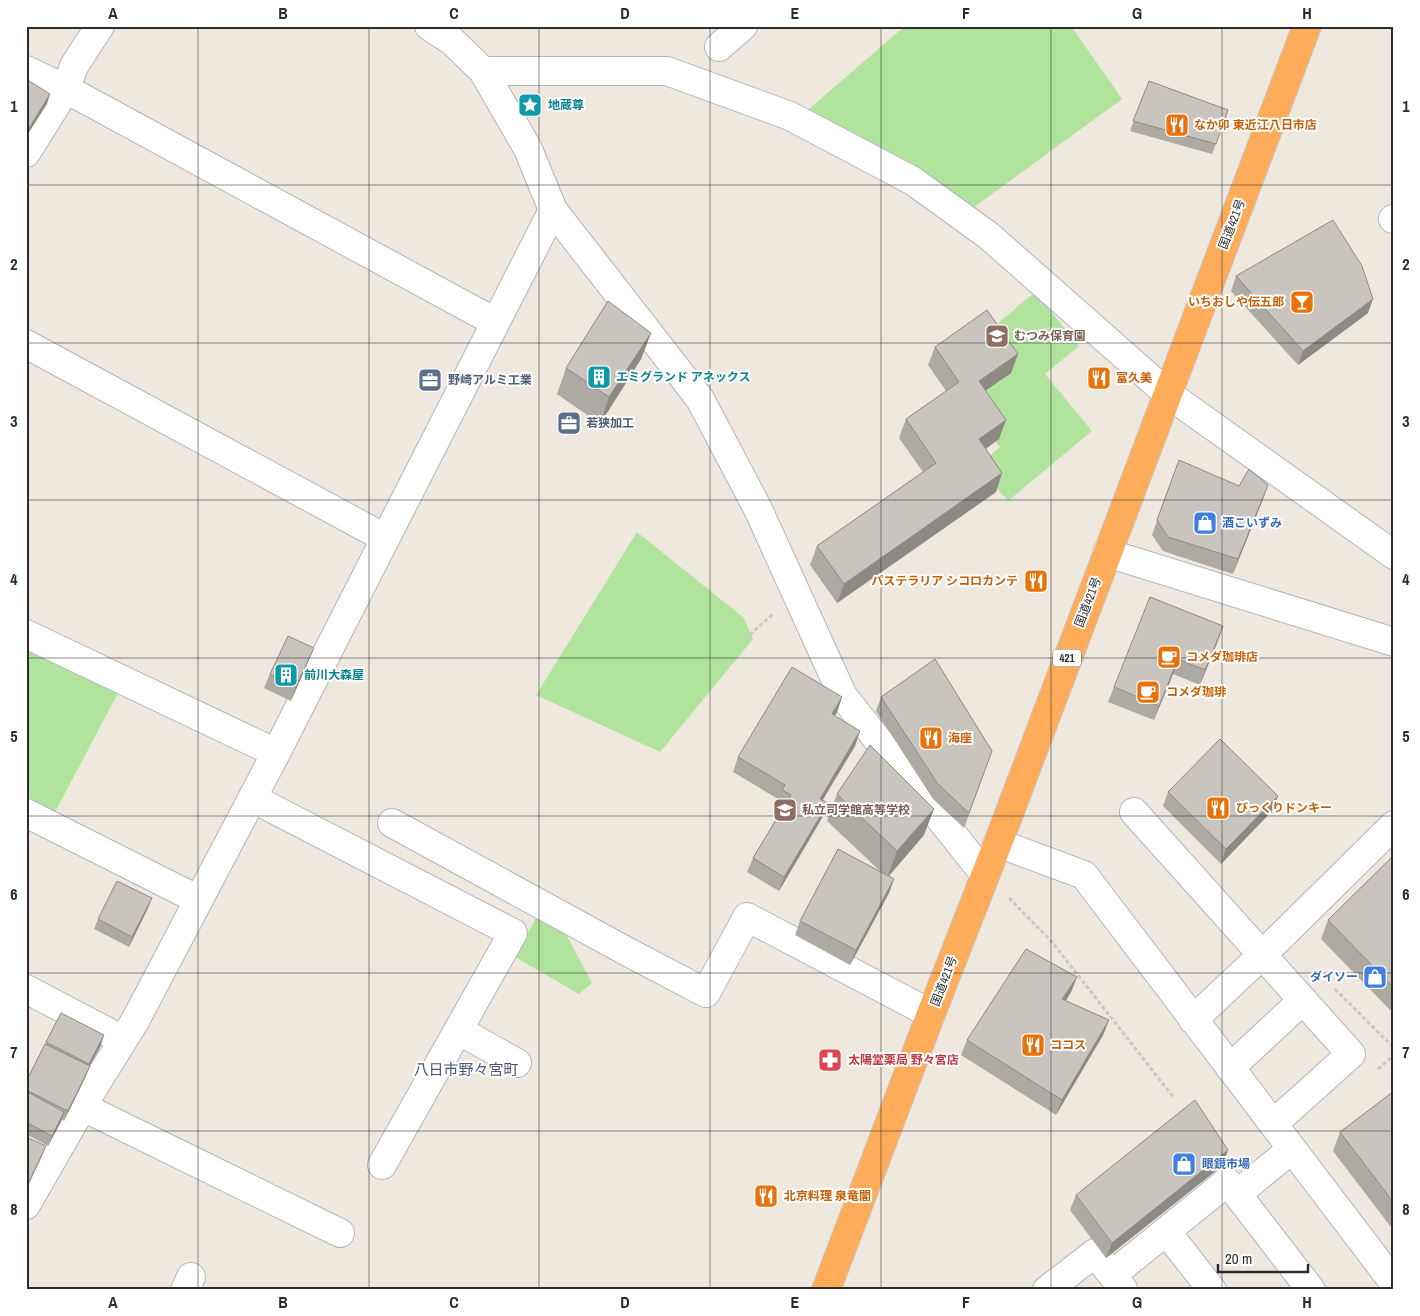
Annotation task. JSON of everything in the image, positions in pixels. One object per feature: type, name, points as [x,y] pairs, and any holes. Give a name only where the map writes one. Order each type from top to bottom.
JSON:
[{"type":"highway","name":"国道421号","points":[[826,1290],[998,843],[1307,26]]},
{"type":"street","points":[[26,153],[66,89],[74,66],[100,26]]},
{"type":"street","points":[[429,26],[452,41],[483,71],[528,149],[553,210],[700,399],[758,509],[843,696],[985,875]]},
{"type":"street","points":[[719,47],[742,26]]},
{"type":"street","points":[[26,70],[66,89],[495,322]]},
{"type":"street","points":[[483,71],[667,71],[790,116],[913,181],[989,236],[1168,394],[1394,556]]},
{"type":"street","points":[[26,1205],[83,1106],[135,1022],[276,753],[553,210]]},
{"type":"street","points":[[26,344],[385,538]]},
{"type":"street","points":[[1107,553],[1394,642]]},
{"type":"street","points":[[26,634],[276,753]]},
{"type":"street","points":[[252,798],[513,933],[382,1165]]},
{"type":"street","points":[[1134,812],[1351,1054],[1273,1124]]},
{"type":"street","points":[[26,813],[199,900]]},
{"type":"street","points":[[392,823],[626,951],[706,992],[747,918],[931,1014]]},
{"type":"street","points":[[1193,1020],[1394,825]]},
{"type":"street","points":[[998,843],[1084,875],[1394,1283]]},
{"type":"street","points":[[26,989],[123,1040]]},
{"type":"street","points":[[1230,1068],[1303,1000]]},
{"type":"street","points":[[458,1030],[518,1063]]},
{"type":"street","points":[[83,1106],[340,1234]]},
{"type":"street","points":[[1237,1194],[1292,1149]]},
{"type":"street","points":[[1047,1290],[1095,1253],[1118,1282],[1166,1231],[1227,1182],[1311,1290]]},
{"type":"street","points":[[1166,1231],[1212,1290]]},
{"type":"path","points":[[745,639],[774,613]]},
{"type":"path","points":[[985,875],[1052,942],[1174,1098]]},
{"type":"path","points":[[1331,985],[1394,1048]]},
{"type":"path","points":[[1372,1075],[1394,1055]]},
{"type":"green space","points":[[905,26],[1026,26],[1028,29],[1032,26],[1071,26],[1122,99],[970,210],[802,115]]},
{"type":"green space","points":[[1035,292],[1079,346],[1045,374],[1092,431],[1008,501],[978,466],[1000,447],[963,402],[977,341]]},
{"type":"green space","points":[[637,532],[744,618],[753,639],[660,752],[536,695]]},
{"type":"green space","points":[[26,650],[118,693],[55,812],[26,796]]},
{"type":"green space","points":[[542,907],[557,917],[592,983],[579,994],[515,957]]},
{"type":"building","points":[[26,79],[50,94],[26,133]]},
{"type":"building","name":"なか卯 東近江八日市店","points":[[1149,81],[1228,110],[1216,144],[1133,121]]},
{"type":"building","name":"いちおしや伝五郎","points":[[1333,220],[1362,266],[1373,299],[1303,351],[1236,276]]},
{"type":"building","points":[[608,301],[651,333],[609,397],[566,368]]},
{"type":"building","name":"むつみ保育園","points":[[987,310],[1018,354],[979,381],[1006,420],[979,439],[1002,473],[844,584],[817,546],[936,463],[906,419],[959,382],[935,347]]},
{"type":"building","name":"酒こいずみ","points":[[1179,460],[1239,486],[1249,469],[1268,485],[1238,559],[1168,537],[1157,520]]},
{"type":"building","name":"コメダ珈琲店","points":[[1150,597],[1223,626],[1205,670],[1178,659],[1159,706],[1114,687]]},
{"type":"building","name":"前川大森屋","points":[[288,636],[314,648],[296,686],[270,674]]},
{"type":"building","name":"海座","points":[[935,659],[992,751],[969,813],[938,784],[881,697]]},
{"type":"building","points":[[792,667],[842,697],[832,714],[860,731],[820,799],[828,803],[784,877],[753,858],[791,795],[782,790],[785,785],[738,757]]},
{"type":"building","name":"びっくりドンキー","points":[[1220,739],[1278,796],[1226,849],[1168,792]]},
{"type":"building","points":[[870,745],[934,809],[897,851],[837,794]]},
{"type":"building","points":[[838,849],[894,879],[856,950],[800,921]]},
{"type":"building","name":"ダイソー","points":[[1394,855],[1394,988],[1328,920]]},
{"type":"building","points":[[117,881],[152,898],[132,937],[98,919]]},
{"type":"building","name":"ココス","points":[[1026,949],[1077,977],[1062,999],[1109,1020],[1062,1100],[967,1040]]},
{"type":"building","points":[[61,1013],[104,1035],[89,1064],[46,1042]]},
{"type":"building","points":[[45,1044],[90,1066],[68,1111],[26,1090],[26,1082]]},
{"type":"building","points":[[26,1091],[64,1112],[52,1136],[26,1122]]},
{"type":"building","points":[[1394,1091],[1394,1203],[1340,1132]]},
{"type":"building","points":[[1195,1100],[1228,1150],[1112,1243],[1076,1195]]},
{"type":"building","points":[[26,1137],[46,1146],[26,1188]]},
{"type":"place","name":"地蔵尊","points":[[530,105]]},
{"type":"place","name":"なか卯 東近江八日市店","points":[[1177,125]]},
{"type":"place","name":"いちおしや伝五郎","points":[[1302,302]]},
{"type":"place","name":"むつみ保育園","points":[[997,336]]},
{"type":"place","name":"エミグランド アネックス","points":[[599,377]]},
{"type":"place","name":"富久美","points":[[1099,378]]},
{"type":"place","name":"野崎アルミ工業","points":[[430,380]]},
{"type":"place","name":"若狭加工","points":[[569,423]]},
{"type":"place","name":"酒こいずみ","points":[[1205,523]]},
{"type":"place","name":"パステラリア シコロカンテ","points":[[1036,581]]},
{"type":"place","name":"コメダ珈琲店","points":[[1169,657]]},
{"type":"place","name":"前川大森屋","points":[[286,675]]},
{"type":"place","name":"コメダ珈琲","points":[[1148,692]]},
{"type":"place","name":"海座","points":[[931,738]]},
{"type":"place","name":"びっくりドンキー","points":[[1218,808]]},
{"type":"place","name":"私立司学館高等学校","points":[[785,810]]},
{"type":"place","name":"ダイソー","points":[[1375,977]]},
{"type":"place","name":"ココス","points":[[1033,1045]]},
{"type":"place","name":"太陽堂薬局 野々宮店","points":[[830,1060]]},
{"type":"place","name":"眼鏡市場","points":[[1184,1164]]},
{"type":"place","name":"北京料理 泉竜閣","points":[[766,1196]]},
{"type":"district","name":"八日市野々宮町","points":[[466,1069]]}]
